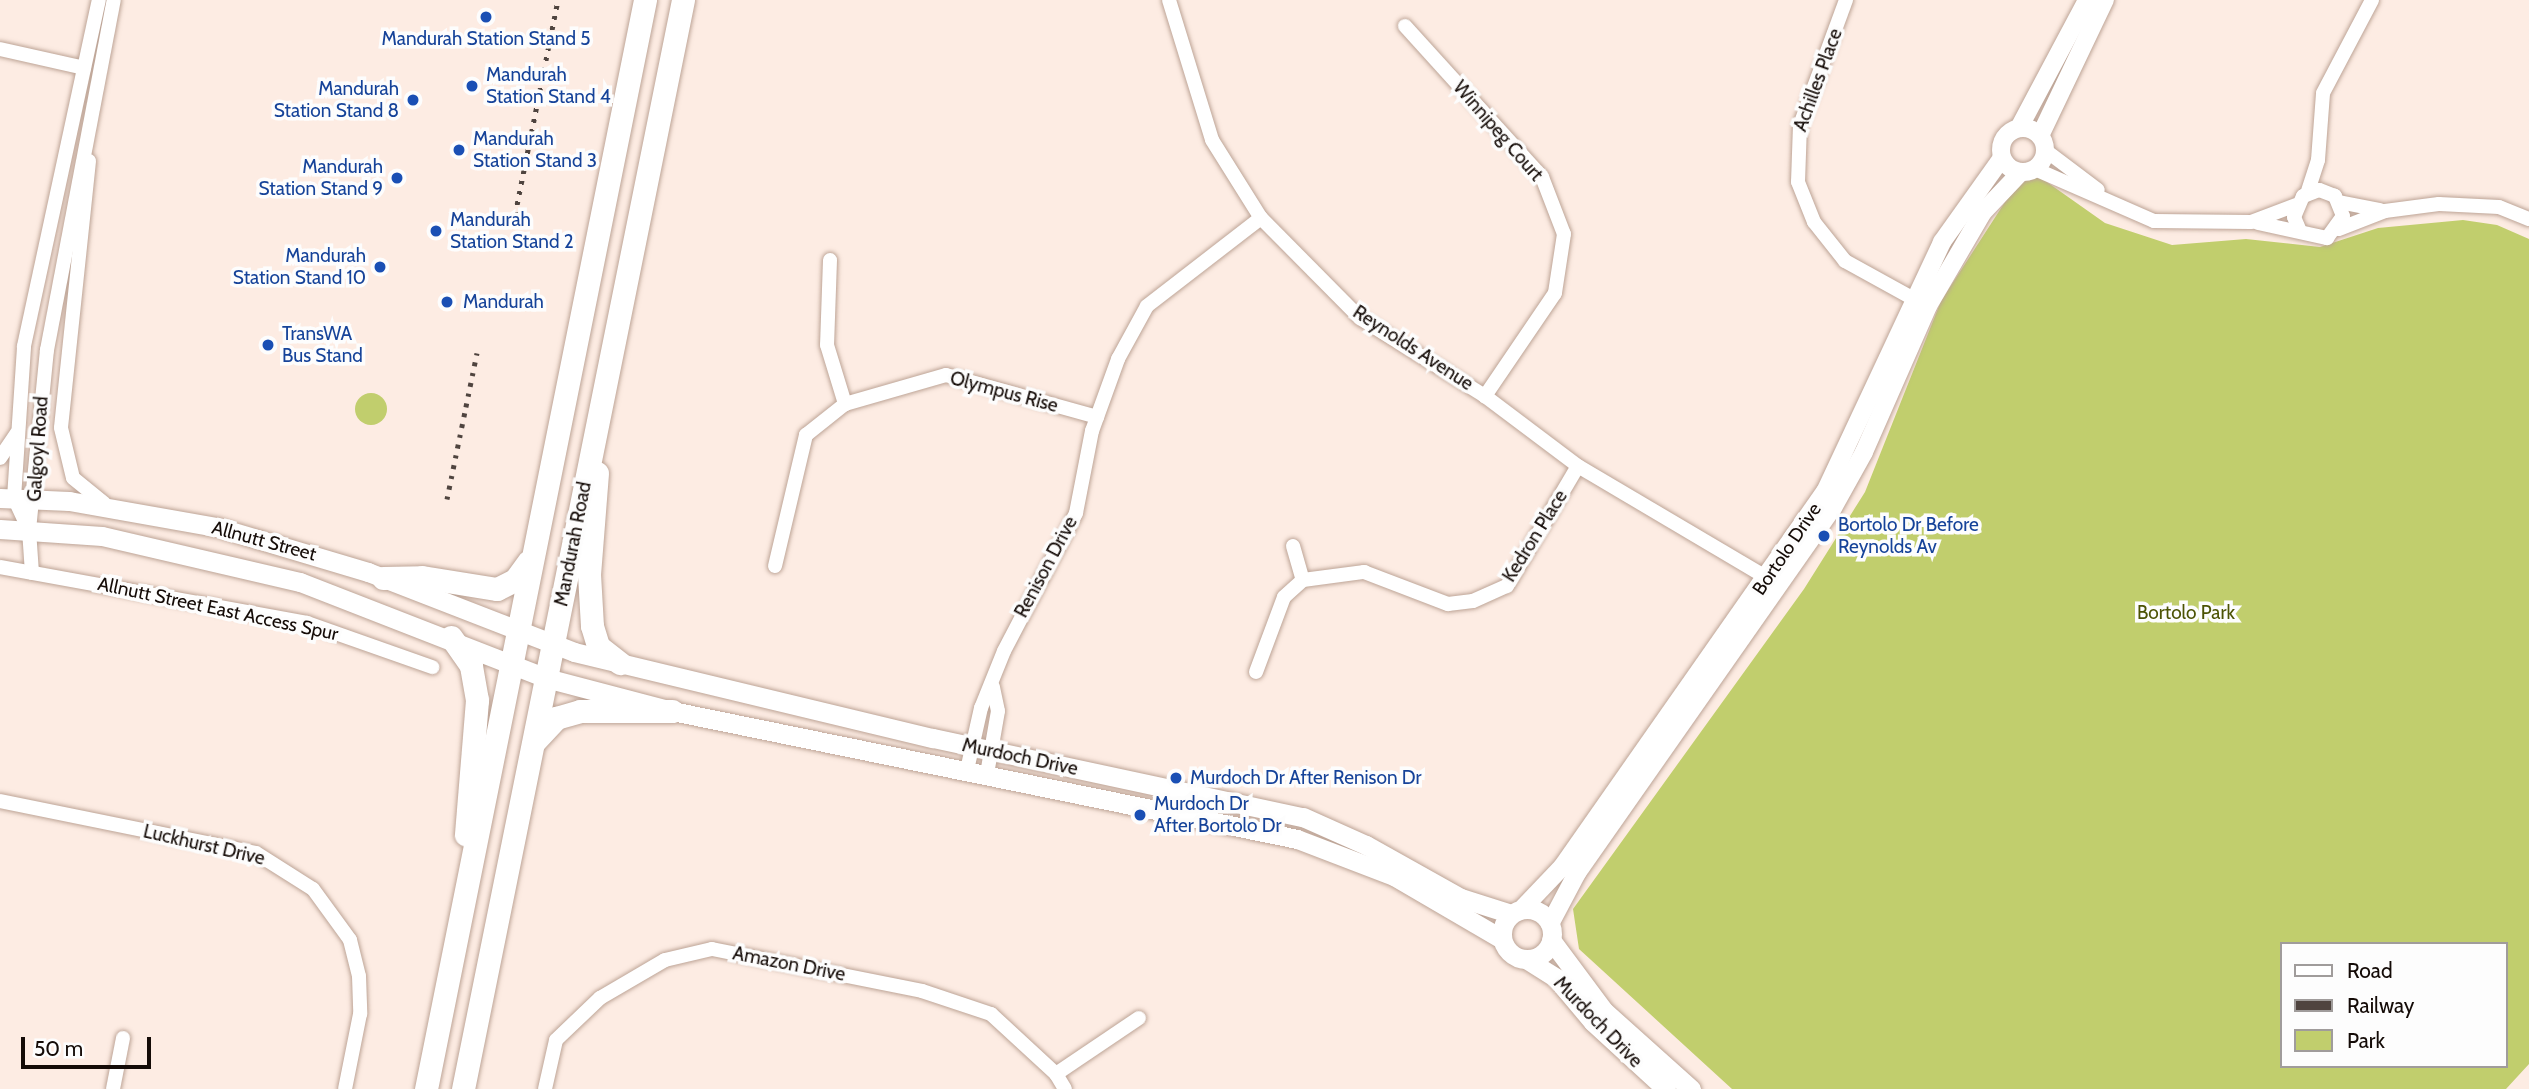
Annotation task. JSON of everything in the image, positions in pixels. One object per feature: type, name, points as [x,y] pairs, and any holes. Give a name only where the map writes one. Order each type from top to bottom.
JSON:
[{"type":"highway","name":"Mandurah Road","points":[[426,1089],[645,0]]},
{"type":"highway","name":"Mandurah Road","points":[[463,1089],[683,0]]},
{"type":"highway","points":[[596,431],[597,508],[589,574],[592,626],[598,646],[620,663]]},
{"type":"highway","points":[[383,578],[422,577],[497,589],[522,573],[535,542]]},
{"type":"highway","points":[[451,637],[471,666],[477,700],[465,894]]},
{"type":"highway","points":[[532,746],[545,725],[566,714],[672,711]]},
{"type":"main road","name":"Allnutt Street","points":[[7,498],[36,498],[115,508],[217,527],[383,578],[517,631]]},
{"type":"main road","name":"Allnutt Street","points":[[0,529],[102,536],[300,582],[451,637],[511,663]]},
{"type":"main road","name":"Murdoch Drive","points":[[517,631],[620,663],[982,749],[1303,817],[1366,845],[1461,898],[1517,911],[1539,912],[1604,1011],[1691,1089]]},
{"type":"main road","name":"Murdoch Drive","points":[[511,663],[546,678],[672,711],[1297,839],[1394,876],[1502,939],[1510,954],[1526,959],[1556,978],[1593,1023],[1666,1089]]},
{"type":"main road","points":[[1502,939],[1517,911]]},
{"type":"main road","name":"Murdoch Drive","points":[[1526,959],[1542,954],[1551,932]]},
{"type":"street","name":"Galgoyl Road","points":[[29,530],[7,498],[21,422],[28,322],[99,0]]},
{"type":"street","name":"Galgoyl Road","points":[[29,530],[36,498],[47,350],[114,0]]},
{"type":"street","name":"Reynolds Avenue","points":[[1169,0],[1212,139],[1261,218],[1360,318],[1485,396],[1578,466],[1774,582]]},
{"type":"street","name":"Achilles Place","points":[[1846,0],[1800,125],[1798,182],[1828,244],[1864,274],[1921,303]]},
{"type":"street","points":[[2087,0],[2020,128],[2115,204]]},
{"type":"street","points":[[2042,143],[2105,0]]},
{"type":"street","points":[[2307,194],[2318,160],[2323,93],[2372,0]]},
{"type":"street","name":"Winnipeg Court","points":[[1405,26],[1542,177],[1564,234],[1555,293],[1485,396]]},
{"type":"street","points":[[0,49],[84,68]]},
{"type":"street","points":[[90,125],[89,193],[75,267],[61,428],[79,486],[115,508]]},
{"type":"street","name":"Bortolo Drive","points":[[1517,911],[1562,867],[1850,480],[1921,303],[1942,242],[2002,158],[2004,139],[2020,128]]},
{"type":"street","name":"Bortolo Drive","points":[[1921,303],[1983,212],[2028,170],[2042,143]]},
{"type":"street","points":[[2002,158],[2154,221],[2250,222],[2299,229],[2316,239],[2385,211],[2475,203],[2529,219]]},
{"type":"street","points":[[2318,160],[2343,216],[2339,229]]},
{"type":"street","points":[[2250,222],[2296,205],[2307,194],[2319,190],[2337,199],[2385,211]]},
{"type":"street","points":[[2296,205],[2299,229]]},
{"type":"street","name":"Renison Drive","points":[[977,772],[982,749],[981,708],[993,687],[1013,631],[1076,513],[1097,417],[1118,359],[1147,306],[1261,218]]},
{"type":"street","points":[[830,260],[827,345],[845,404]]},
{"type":"street","name":"Olympus Rise","points":[[775,566],[806,435],[845,404],[946,374],[1097,417]]},
{"type":"street","points":[[0,458],[21,422]]},
{"type":"street","name":"Kedron Place","points":[[1303,580],[1364,572],[1448,604],[1473,601],[1507,586],[1578,466]]},
{"type":"street","points":[[29,530],[32,573]]},
{"type":"street","points":[[1256,672],[1284,597],[1303,580],[1293,546]]},
{"type":"street","name":"Allnutt Street East Access Spur","points":[[0,567],[307,623],[432,667]]},
{"type":"street","name":"Bortolo Drive","points":[[1551,932],[1577,873],[1774,582]]},
{"type":"street","name":"Luckhurst Drive","points":[[0,801],[256,853],[313,889],[350,940],[359,976],[360,1014],[345,1089]]},
{"type":"street","name":"Amazon Drive","points":[[545,1089],[556,1040],[600,998],[665,960],[712,949],[922,991],[991,1014],[1056,1074],[1065,1089]]},
{"type":"street","points":[[1056,1074],[1139,1018]]},
{"type":"street","points":[[113,1089],[123,1038]]},
{"type":"green space","name":"Bortolo Park","points":[[2027,168],[2105,223],[2172,245],[2246,239],[2320,247],[2378,228],[2463,220],[2497,225],[2529,239],[2529,1064],[2506,1089],[1732,1089],[1579,949],[1573,909],[1804,589],[1865,492],[1941,301]]},
{"type":"green space","points":[[371,393],[382,398],[387,409],[382,420],[371,425],[360,420],[355,409],[360,398]]},
{"type":"railway","points":[[513,225],[558,0]]},
{"type":"railway","points":[[447,499],[477,353]]},
{"type":"place","name":"Mandurah Station Stand 5","points":[[486,17]]},
{"type":"place","name":"Mandurah Station Stand 4","points":[[472,86]]},
{"type":"place","name":"Mandurah Station Stand 8","points":[[413,100]]},
{"type":"place","name":"Mandurah Station Stand 3","points":[[459,150]]},
{"type":"place","name":"Mandurah Station Stand 9","points":[[397,178]]},
{"type":"place","name":"Mandurah Station Stand 2","points":[[436,231]]},
{"type":"place","name":"Mandurah Station Stand 10","points":[[380,267]]},
{"type":"place","name":"Mandurah","points":[[447,302]]},
{"type":"place","name":"TransWA Bus Stand","points":[[268,345]]},
{"type":"place","name":"Bortolo Dr Before Reynolds Av","points":[[1824,536]]},
{"type":"place","name":"Murdoch Dr After Renison Dr","points":[[1176,778]]},
{"type":"place","name":"Murdoch Dr After Bortolo Dr","points":[[1140,815]]}]
